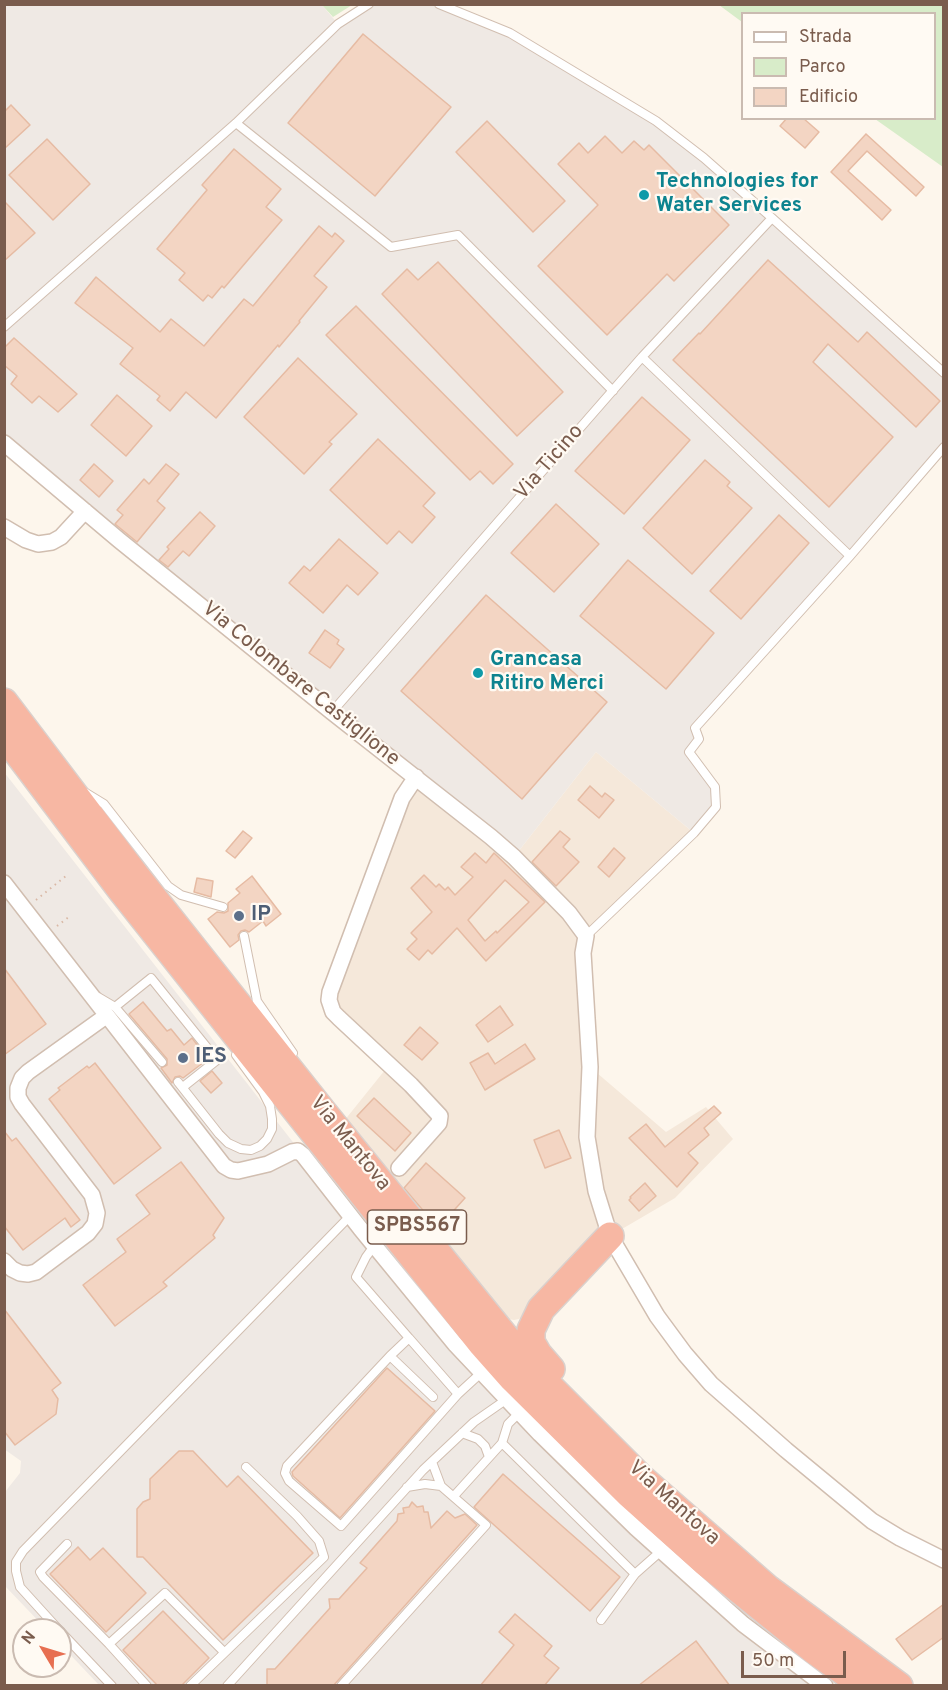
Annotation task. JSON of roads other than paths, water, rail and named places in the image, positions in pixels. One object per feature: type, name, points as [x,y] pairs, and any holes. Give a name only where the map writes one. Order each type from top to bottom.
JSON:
[{"type":"highway","name":"Via Mantova","points":[[4,702],[122,891],[482,1344],[513,1379],[629,1494],[705,1562],[816,1651],[864,1686]]},
{"type":"highway","name":"Via Mantova","points":[[4,735],[58,789],[136,876],[528,1365],[642,1478],[766,1588],[899,1686]]},
{"type":"highway","points":[[4,752],[38,790],[58,789]]},
{"type":"highway","points":[[610,1236],[541,1309],[531,1330],[531,1342],[538,1354],[579,1400],[616,1453]]},
{"type":"highway","points":[[463,1284],[504,1318],[514,1320],[541,1309]]},
{"type":"street","name":"Via Colombare Castiglione","points":[[4,443],[84,511],[514,857],[569,913],[586,936]]},
{"type":"street","points":[[4,527],[38,544],[52,542],[62,537],[84,511]]},
{"type":"street","points":[[399,1168],[439,1123],[440,1116],[411,1085],[333,1012],[329,1000],[402,798],[416,777]]},
{"type":"street","points":[[4,883],[89,992],[110,1011],[224,1166],[231,1170],[252,1169],[298,1151],[303,1155],[455,1344],[519,1412],[661,1551],[743,1624],[825,1686]]},
{"type":"street","points":[[586,936],[583,953],[590,1067],[587,1137],[596,1191],[610,1236],[657,1316],[685,1354],[711,1383],[794,1457],[872,1521],[944,1560]]},
{"type":"street","points":[[4,1261],[12,1269],[20,1272],[28,1274],[36,1272],[88,1233],[95,1224],[97,1213],[92,1195],[22,1104],[18,1097],[18,1088],[22,1078],[28,1072],[110,1011]]},
{"type":"lane","points":[[4,327],[104,242],[236,123],[338,24],[369,4]]},
{"type":"lane","points":[[439,4],[510,33],[656,121],[704,158],[944,374]]},
{"type":"lane","points":[[236,123],[391,247],[458,236],[613,391]]},
{"type":"lane","name":"Via Ticino","points":[[332,712],[642,357],[772,218]]},
{"type":"lane","points":[[642,357],[850,556]]},
{"type":"lane","points":[[586,936],[694,832],[716,807],[715,787],[690,752],[699,739],[695,728],[850,556],[944,447]]},
{"type":"lane","points":[[58,789],[104,804],[168,886],[181,895],[223,907]]},
{"type":"lane","points":[[244,936],[257,1001],[301,1065]]},
{"type":"lane","points":[[186,972],[212,1020]]},
{"type":"lane","points":[[162,1062],[110,1011],[151,978],[217,1060],[181,1084],[228,1143],[241,1149],[251,1150],[260,1146],[272,1129],[270,1106],[263,1092],[230,1047]]},
{"type":"lane","points":[[311,1084],[323,1112]]},
{"type":"lane","points":[[49,1618],[20,1587],[16,1562],[23,1551],[350,1216]]},
{"type":"lane","points":[[374,1246],[356,1277],[458,1394]]},
{"type":"lane","points":[[409,1338],[287,1466],[285,1473],[289,1481],[341,1526],[458,1394],[482,1372]]},
{"type":"lane","points":[[390,1356],[433,1397]]},
{"type":"lane","points":[[227,1686],[407,1487],[474,1422],[507,1399]]},
{"type":"lane","points":[[454,1496],[502,1443],[508,1425],[519,1412]]},
{"type":"lane","points":[[462,1433],[478,1439],[485,1446],[489,1458]]},
{"type":"lane","points":[[502,1443],[635,1574]]},
{"type":"lane","points":[[432,1462],[441,1486]]},
{"type":"lane","points":[[190,1686],[324,1557],[319,1541],[297,1516],[246,1467]]},
{"type":"lane","points":[[341,1686],[486,1525],[441,1486],[425,1484],[407,1487]]},
{"type":"lane","points":[[67,1544],[40,1572],[147,1686]]},
{"type":"lane","points":[[601,1620],[635,1574],[661,1551]]},
{"type":"lane","points":[[109,1644],[165,1593],[224,1652]]},
{"type":"lane","points":[[72,1643],[112,1686]]},
{"type":"place","name":"Technologies for Water Services","points":[[644,195]]},
{"type":"place","name":"Grancasa Ritiro Merci","points":[[478,673]]},
{"type":"place","name":"IP","points":[[239,916]]},
{"type":"place","name":"IES","points":[[183,1058]]}]
